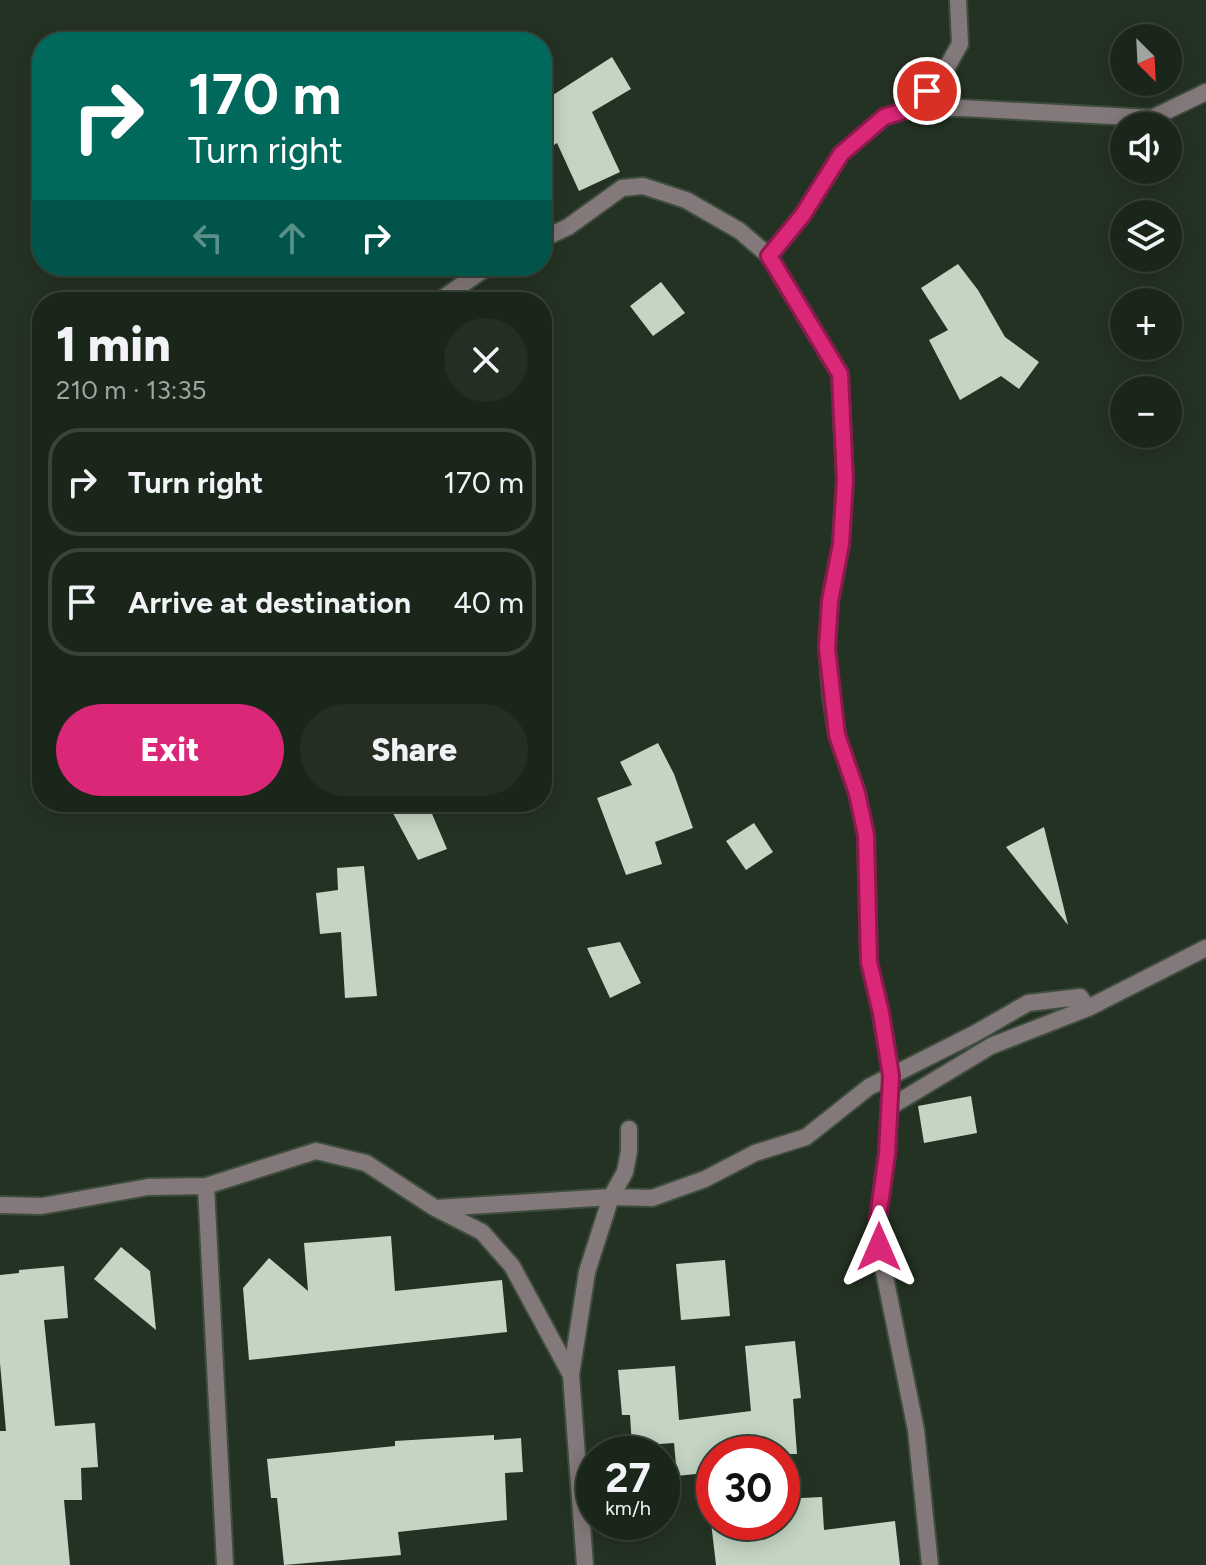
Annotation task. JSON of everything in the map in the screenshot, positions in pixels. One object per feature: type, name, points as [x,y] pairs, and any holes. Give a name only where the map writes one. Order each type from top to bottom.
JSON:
[{"type":"street","points":[[912,108],[943,74],[960,44],[958,0]]},
{"type":"street","points":[[769,256],[802,216],[841,154],[884,117],[912,108],[1152,118],[1206,92]]},
{"type":"street","points":[[552,234],[568,227],[622,188],[643,186],[686,200],[740,231],[769,256],[840,374],[845,480],[841,544],[830,601],[827,648],[837,735],[857,793],[866,835],[869,962],[891,1076],[887,1154],[878,1218],[879,1247],[916,1430],[930,1565]]},
{"type":"street","points":[[451,292],[475,276]]},
{"type":"street","points":[[890,1107],[991,1046],[1088,1008],[1206,948]]},
{"type":"street","points":[[435,1208],[611,1197],[652,1198],[705,1179],[755,1153],[806,1137],[869,1087],[1028,1003],[1080,997],[1088,1008]]},
{"type":"street","points":[[585,1565],[571,1375],[587,1272],[611,1197],[625,1172],[629,1129]]},
{"type":"street","points":[[0,1205],[42,1206],[148,1187],[206,1186],[316,1151],[366,1163],[435,1208],[482,1232],[512,1266],[571,1375]]},
{"type":"street","points":[[206,1186],[225,1565]]},
{"type":"building","points":[[612,57],[631,89],[592,112],[620,172],[579,191],[557,143],[552,146],[552,96]]},
{"type":"building","points":[[958,264],[978,290],[1005,337],[1039,362],[1019,389],[1001,376],[960,400],[929,340],[948,330],[921,288]]},
{"type":"building","points":[[661,282],[685,313],[653,336],[630,306]]},
{"type":"building","points":[[658,743],[674,774],[693,828],[655,842],[662,864],[626,875],[597,798],[632,785],[620,762]]},
{"type":"building","points":[[392,812],[431,812],[447,849],[418,860]]},
{"type":"building","points":[[754,823],[773,852],[746,870],[726,841]]},
{"type":"building","points":[[1044,827],[1068,925],[1006,847]]},
{"type":"building","points":[[364,866],[377,996],[345,998],[341,932],[320,934],[316,893],[338,890],[337,868]]},
{"type":"building","points":[[620,942],[641,983],[610,998],[587,948]]},
{"type":"building","points":[[971,1096],[977,1133],[924,1143],[918,1106]]},
{"type":"building","points":[[391,1236],[395,1291],[502,1280],[507,1332],[249,1360],[243,1288],[269,1258],[308,1291],[304,1243]]},
{"type":"building","points":[[121,1247],[150,1271],[156,1330],[94,1279]]},
{"type":"building","points":[[725,1260],[730,1316],[681,1320],[676,1264]]},
{"type":"building","points":[[64,1266],[68,1318],[44,1320],[55,1426],[95,1423],[98,1467],[81,1468],[82,1500],[64,1500],[70,1565],[0,1565],[0,1431],[6,1431],[0,1363],[0,1275]]},
{"type":"building","points":[[795,1341],[801,1398],[793,1399],[796,1436],[696,1436],[696,1474],[680,1476],[680,1436],[631,1436],[630,1415],[622,1415],[618,1370],[675,1366],[679,1420],[751,1411],[745,1346]]},
{"type":"building","points":[[494,1435],[494,1440],[521,1438],[523,1472],[505,1473],[507,1520],[398,1532],[401,1555],[284,1565],[277,1498],[271,1498],[267,1459],[395,1446],[395,1441]]},
{"type":"building","points":[[822,1497],[824,1530],[895,1521],[900,1565],[716,1565],[713,1540],[800,1540],[800,1498]]},
{"type":"route","points":[[879,1247],[878,1218],[887,1154],[891,1076],[869,962],[866,835],[857,793],[837,735],[827,648],[830,601],[841,544],[845,480],[840,374],[769,256],[802,216],[841,154],[884,117],[912,108],[927,91]]}]
